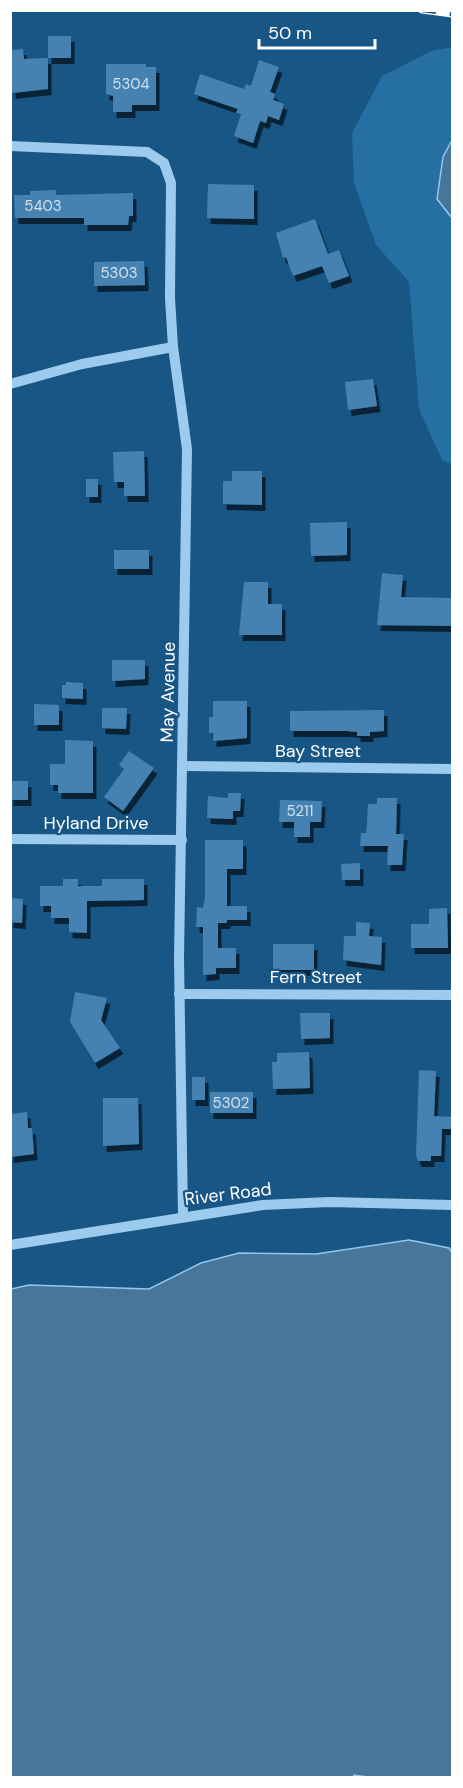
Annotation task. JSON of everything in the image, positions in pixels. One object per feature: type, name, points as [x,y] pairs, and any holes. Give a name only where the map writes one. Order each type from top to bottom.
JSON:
[{"type":"street","name":"May Avenue","points":[[10,146],[136,150],[156,156],[168,171],[171,183],[170,298],[173,347],[187,449],[180,994],[183,1216]]},
{"type":"street","points":[[10,384],[82,363],[173,347]]},
{"type":"street","name":"Bay Street","points":[[183,766],[453,769]]},
{"type":"street","name":"Hyland Drive","points":[[10,839],[182,840]]},
{"type":"street","name":"Fern Street","points":[[180,994],[453,995]]},
{"type":"street","name":"River Road","points":[[10,1245],[263,1205],[328,1202],[453,1205]]},
{"type":"shaded area","points":[[452,47],[452,140],[443,157],[437,199],[452,218],[452,464],[442,460],[419,409],[409,282],[376,245],[354,183],[352,133],[382,76],[431,51]]},
{"type":"shaded area","points":[[452,140],[452,218],[437,199],[443,157]]},
{"type":"shaded area","points":[[409,1240],[449,1248],[452,1253],[452,1777],[375,1778],[354,1775],[352,1778],[11,1777],[11,1289],[29,1285],[149,1289],[201,1263],[239,1253],[316,1254]]},
{"type":"building","points":[[48,36],[71,36],[71,58],[48,58]]},
{"type":"building","points":[[23,49],[24,59],[48,58],[48,89],[12,93],[11,50]]},
{"type":"building","points":[[259,60],[279,67],[270,92],[275,94],[273,100],[284,104],[279,120],[268,116],[266,123],[260,121],[253,143],[234,136],[241,114],[236,113],[238,109],[194,94],[200,74],[244,89],[246,84],[251,86]]},
{"type":"building","points":[[106,64],[146,64],[146,67],[156,67],[156,105],[132,105],[132,112],[113,112],[113,96],[106,94]]},
{"type":"building","points":[[208,184],[254,185],[254,219],[207,218]]},
{"type":"building","points":[[56,190],[56,195],[133,193],[133,216],[129,216],[128,225],[84,225],[84,218],[15,218],[14,195],[30,195],[30,191]]},
{"type":"building","points":[[315,219],[328,254],[339,250],[349,276],[329,283],[322,266],[293,276],[286,257],[283,258],[276,233]]},
{"type":"building","points":[[144,261],[145,285],[94,286],[94,262]]},
{"type":"building","points":[[373,379],[377,406],[348,410],[345,382]]},
{"type":"building","points":[[144,451],[145,496],[124,496],[124,482],[114,482],[113,452]]},
{"type":"building","points":[[232,471],[262,471],[262,505],[223,504],[223,481],[232,481]]},
{"type":"building","points":[[86,479],[98,479],[98,497],[86,497]]},
{"type":"building","points":[[347,522],[347,555],[311,556],[310,523]]},
{"type":"building","points":[[114,550],[149,550],[149,569],[114,569]]},
{"type":"building","points":[[382,573],[403,575],[401,597],[453,598],[453,626],[377,625]]},
{"type":"building","points":[[244,582],[268,582],[268,604],[282,604],[282,635],[239,635]]},
{"type":"building","points":[[112,660],[145,660],[145,679],[112,681]]},
{"type":"building","points":[[66,682],[83,683],[83,699],[62,698],[62,685],[66,685]]},
{"type":"building","points":[[213,701],[247,701],[247,738],[213,741],[213,733],[209,733],[209,717],[213,717]]},
{"type":"building","points":[[34,704],[59,705],[59,725],[34,725]]},
{"type":"building","points":[[102,708],[127,708],[126,729],[102,728]]},
{"type":"building","points":[[384,710],[384,731],[370,732],[370,736],[357,736],[357,732],[348,731],[290,731],[290,711]]},
{"type":"building","points":[[65,740],[93,741],[93,793],[58,793],[58,785],[50,785],[50,764],[65,764]]},
{"type":"building","points":[[129,751],[154,768],[123,811],[104,797],[124,769],[119,765]]},
{"type":"building","points":[[10,781],[28,781],[28,800],[10,800]]},
{"type":"building","points":[[228,793],[241,793],[240,811],[233,811],[233,819],[207,818],[208,796],[228,798]]},
{"type":"building","points":[[377,798],[397,798],[396,834],[404,834],[402,865],[387,865],[388,846],[360,846],[361,833],[366,833],[368,804],[377,804]]},
{"type":"building","points":[[280,800],[322,801],[321,822],[310,822],[310,837],[294,837],[294,822],[279,822]]},
{"type":"building","points":[[205,840],[243,840],[243,869],[227,869],[227,906],[247,906],[247,920],[227,920],[227,923],[218,923],[218,948],[236,948],[236,968],[216,968],[216,974],[203,975],[203,927],[196,927],[197,907],[203,908],[205,896]]},
{"type":"building","points":[[360,863],[360,880],[342,880],[341,864]]},
{"type":"building","points":[[63,879],[78,879],[78,886],[102,886],[102,879],[144,879],[144,900],[87,901],[87,933],[69,932],[69,918],[51,918],[51,906],[40,906],[40,886],[63,886]]},
{"type":"building","points":[[10,898],[23,899],[22,923],[10,922]]},
{"type":"building","points":[[447,908],[448,948],[411,948],[411,924],[429,924],[429,909]]},
{"type":"building","points":[[356,922],[370,923],[369,936],[382,937],[381,965],[343,960],[344,936],[356,936]]},
{"type":"building","points":[[273,944],[314,944],[314,970],[273,970]]},
{"type":"building","points":[[75,992],[107,998],[101,1020],[120,1048],[95,1063],[70,1022]]},
{"type":"building","points":[[300,1013],[330,1013],[330,1038],[301,1039]]},
{"type":"building","points":[[309,1052],[310,1088],[273,1089],[272,1062],[277,1062],[277,1053]]},
{"type":"building","points":[[419,1070],[436,1071],[434,1116],[453,1117],[452,1129],[442,1129],[441,1156],[431,1156],[431,1161],[418,1161],[416,1155]]},
{"type":"building","points":[[192,1077],[205,1077],[205,1100],[192,1100]]},
{"type":"building","points":[[210,1092],[253,1092],[253,1113],[210,1113]]},
{"type":"building","points":[[103,1098],[138,1098],[139,1144],[103,1146]]},
{"type":"building","points":[[27,1112],[28,1128],[32,1128],[34,1154],[10,1157],[10,1114]]},
{"type":"railway","points":[[422,10],[452,14]]}]
